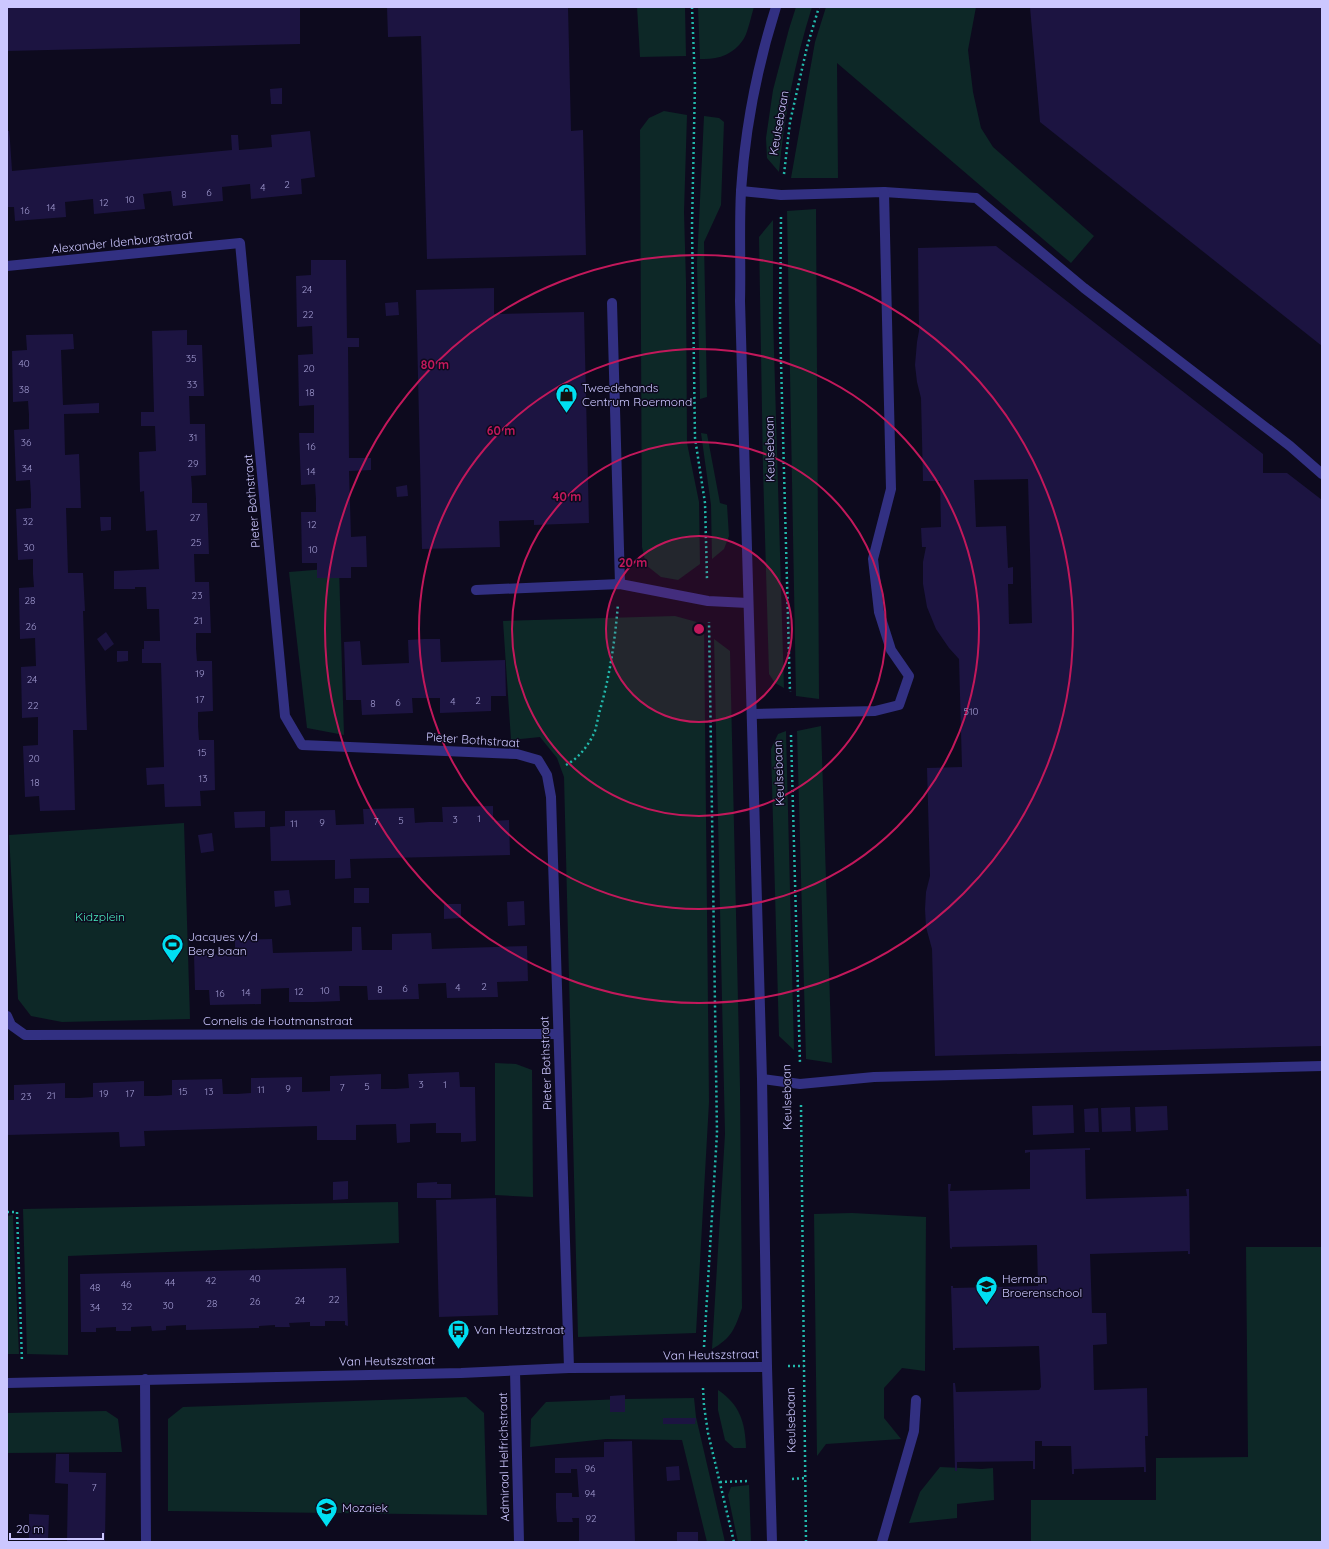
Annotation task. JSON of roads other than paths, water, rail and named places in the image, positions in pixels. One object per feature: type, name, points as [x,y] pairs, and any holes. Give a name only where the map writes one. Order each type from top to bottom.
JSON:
[{"type":"street","name":"Keulsebaan","points":[[772,1542],[767,1367],[762,1079],[740,301],[741,191],[749,115],[764,44],[776,7]]},
{"type":"street","points":[[741,191],[781,195],[884,192],[976,198],[1084,288],[1290,446],[1322,474]]},
{"type":"street","points":[[752,714],[875,711],[899,704],[909,676],[891,650],[879,612],[873,559],[891,489],[884,192]]},
{"type":"street","name":"Alexander Idenburgstraat","points":[[7,266],[240,243]]},
{"type":"street","name":"Pieter Bothstraat","points":[[240,243],[285,716],[302,745],[517,754],[538,760],[547,775],[552,797],[569,1368]]},
{"type":"street","points":[[612,303],[620,584]]},
{"type":"street","points":[[476,590],[620,584],[708,601],[748,603]]},
{"type":"street","name":"Cornelis de Houtmanstraat","points":[[7,1016],[11,1025],[25,1035],[558,1034]]},
{"type":"street","points":[[762,1079],[800,1084],[874,1077],[1322,1066]]},
{"type":"street","name":"Van Heutszstraat","points":[[7,1383],[515,1371],[569,1368],[767,1367]]},
{"type":"street","name":"Admiraal Helfrichstraat","points":[[515,1371],[519,1542]]},
{"type":"street","points":[[145,1379],[146,1542]]},
{"type":"street","points":[[882,1542],[914,1431],[916,1400]]},
{"type":"place","name":"Tweedehands Centrum Roermond","points":[[566,414]]},
{"type":"place","name":"Jacques v/d Berg baan","points":[[172,964]]},
{"type":"place","name":"Herman Broerenschool","points":[[986,1306]]},
{"type":"place","name":"Van Heutzstraat","points":[[459,1350]]},
{"type":"place","name":"Mozaiek","points":[[327,1528]]},
{"type":"park label","name":"Kidzplein","points":[[100,917]]}]
